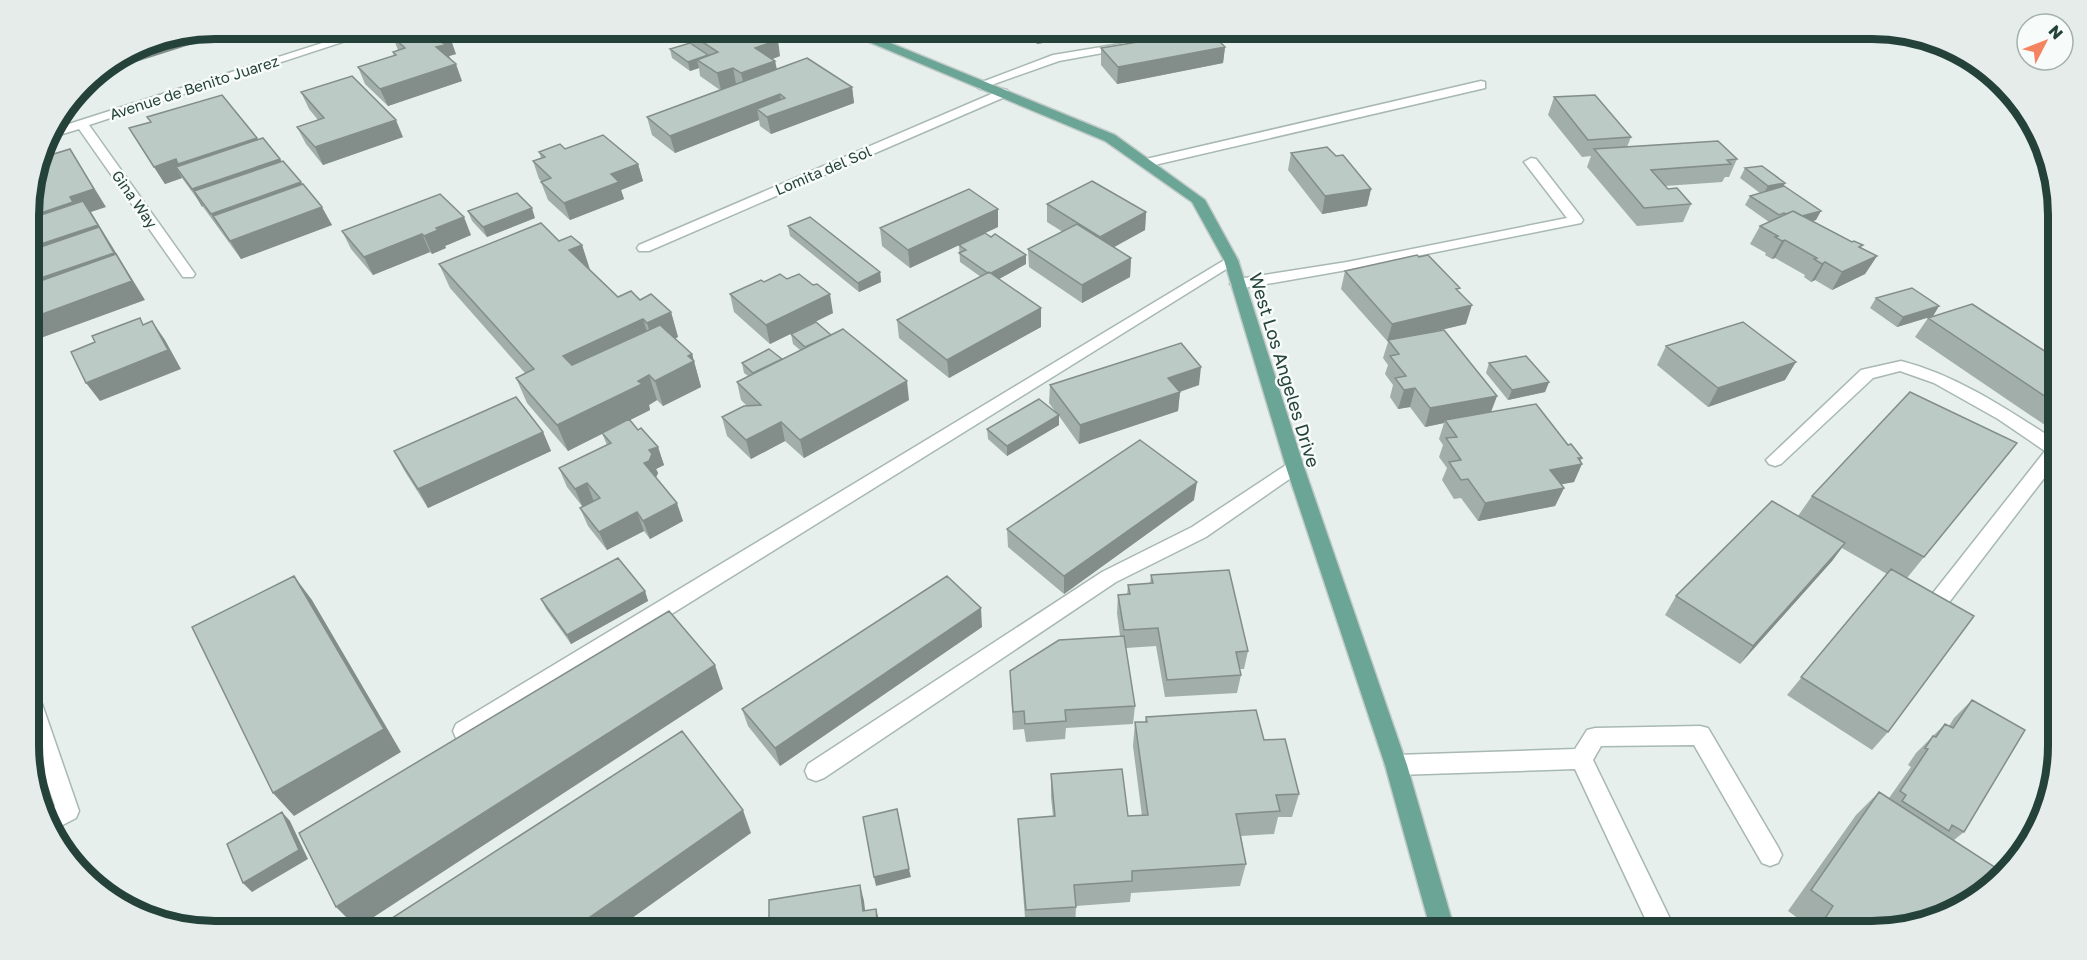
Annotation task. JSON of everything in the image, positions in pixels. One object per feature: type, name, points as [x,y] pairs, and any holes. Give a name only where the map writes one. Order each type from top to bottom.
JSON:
[{"type":"main road","name":"West Los Angeles Drive","points":[[873,39],[1110,138],[1198,200],[1231,260],[1295,467],[1396,765],[1440,921]]},
{"type":"street","name":"Avenue de Benito Juarez","points":[[61,131],[342,39]]},
{"type":"street","points":[[980,85],[1057,58],[1137,44]]},
{"type":"street","points":[[1146,163],[1481,85]]},
{"type":"street","name":"Lomita del Sol","points":[[644,248],[1003,93]]},
{"type":"street","name":"Gina Way","points":[[82,124],[188,274]]},
{"type":"street","points":[[1238,284],[1347,266],[1576,220],[1531,162]]},
{"type":"street","points":[[464,731],[1231,260]]},
{"type":"street","points":[[1775,460],[1867,374],[1901,366],[1940,379],[2004,415],[2048,444]]},
{"type":"street","points":[[1940,599],[2048,461]]},
{"type":"street","points":[[816,771],[1109,577],[1199,532],[1295,467]]},
{"type":"street","points":[[39,727],[68,811],[55,818]]},
{"type":"street","points":[[1581,759],[1595,737],[1700,735],[1770,855]]},
{"type":"street","points":[[1396,765],[1581,759]]},
{"type":"street","points":[[1581,759],[1659,921]]},
{"type":"building","points":[[395,39],[445,39],[440,41],[445,45],[436,47],[456,64],[380,89],[358,67],[396,55],[393,52],[405,48]]},
{"type":"building","points":[[698,39],[778,40],[755,48],[775,61],[741,73],[733,68],[717,73],[697,60],[718,52]]},
{"type":"building","points":[[1217,39],[1225,47],[1118,67],[1101,48],[1150,40]]},
{"type":"building","points":[[690,43],[708,55],[688,62],[670,49]]},
{"type":"building","points":[[807,58],[852,87],[767,117],[757,109],[785,98],[780,94],[670,136],[647,117]]},
{"type":"building","points":[[352,76],[396,120],[315,147],[297,127],[324,118],[301,92]]},
{"type":"building","points":[[222,95],[257,138],[178,164],[176,159],[154,167],[129,128],[151,122],[147,117]]},
{"type":"building","points":[[1595,95],[1631,137],[1588,140],[1554,97]]},
{"type":"building","points":[[603,135],[638,164],[611,174],[619,182],[564,203],[541,182],[551,178],[533,161],[545,157],[539,152],[560,144],[565,149]]},
{"type":"building","points":[[263,138],[280,159],[192,189],[176,167]]},
{"type":"building","points":[[1718,141],[1737,159],[1727,160],[1731,164],[1651,170],[1668,189],[1677,188],[1691,204],[1644,208],[1594,149]]},
{"type":"building","points":[[1327,147],[1336,156],[1343,155],[1371,189],[1325,196],[1291,153]]},
{"type":"building","points":[[70,149],[94,189],[70,197],[73,202],[39,214],[41,192],[50,155]]},
{"type":"building","points":[[283,161],[301,182],[211,214],[194,191]]},
{"type":"building","points":[[1762,166],[1785,183],[1768,186],[1745,168]]},
{"type":"building","points":[[1092,181],[1146,212],[1100,237],[1047,204]]},
{"type":"building","points":[[303,184],[322,207],[230,241],[213,216]]},
{"type":"building","points":[[1784,186],[1821,211],[1802,216],[1793,211],[1779,215],[1750,196]]},
{"type":"building","points":[[969,189],[998,209],[908,250],[880,228]]},
{"type":"building","points":[[517,193],[532,208],[483,227],[468,211]]},
{"type":"building","points":[[440,194],[464,217],[436,228],[438,230],[424,236],[422,234],[364,257],[342,231]]},
{"type":"building","points":[[83,201],[98,225],[39,245],[39,216]]},
{"type":"building","points":[[1793,211],[1852,242],[1863,245],[1859,247],[1877,256],[1842,272],[1825,262],[1822,264],[1814,259],[1817,258],[1785,240],[1782,241],[1775,237],[1778,236],[1760,226]]},
{"type":"building","points":[[810,217],[880,272],[858,283],[788,226]]},
{"type":"building","points":[[541,223],[559,241],[571,236],[582,245],[569,250],[618,297],[631,291],[640,300],[651,294],[671,312],[647,323],[643,319],[563,356],[572,365],[660,325],[692,354],[688,356],[694,361],[655,381],[649,375],[638,381],[642,384],[557,425],[516,378],[534,369],[439,264]]},
{"type":"building","points":[[1077,224],[1131,258],[1082,285],[1028,249]]},
{"type":"building","points":[[99,227],[114,253],[39,279],[39,248]]},
{"type":"building","points":[[985,233],[991,237],[995,234],[1026,255],[988,273],[959,253],[966,250],[959,245]]},
{"type":"building","points":[[116,254],[132,281],[39,315],[39,281]]},
{"type":"building","points":[[1417,255],[1419,257],[1428,255],[1460,288],[1456,289],[1472,305],[1392,324],[1345,271]]},
{"type":"building","points":[[989,272],[1041,308],[947,360],[897,320]]},
{"type":"building","points":[[780,274],[787,279],[799,274],[830,294],[766,325],[730,294],[761,280],[764,282]]},
{"type":"building","points":[[1912,288],[1939,306],[1903,317],[1876,298]]},
{"type":"building","points":[[1972,304],[2048,353],[2048,398],[1928,318]]},
{"type":"building","points":[[140,318],[143,325],[152,321],[168,350],[86,383],[71,352],[95,342],[92,336]]},
{"type":"building","points":[[816,322],[831,335],[805,347],[791,334]]},
{"type":"building","points":[[1743,322],[1796,362],[1718,388],[1666,346]]},
{"type":"building","points":[[843,329],[907,381],[800,440],[781,422],[746,440],[722,417],[744,406],[761,405],[737,382]]},
{"type":"building","points":[[1444,330],[1497,396],[1430,408],[1415,388],[1404,390],[1395,378],[1406,376],[1390,356],[1399,354],[1388,340]]},
{"type":"building","points":[[1181,343],[1201,367],[1168,378],[1180,392],[1080,425],[1050,385]]},
{"type":"building","points":[[769,349],[782,359],[753,373],[742,363]]},
{"type":"building","points":[[1526,356],[1549,382],[1512,390],[1489,363]]},
{"type":"building","points":[[1910,392],[2017,443],[1924,557],[1812,496]]},
{"type":"building","points":[[516,397],[543,432],[418,489],[394,451]]},
{"type":"building","points":[[1039,399],[1059,415],[1007,446],[987,429]]},
{"type":"building","points":[[1536,404],[1568,445],[1571,444],[1582,458],[1578,458],[1582,464],[1550,470],[1564,488],[1485,503],[1468,479],[1461,480],[1449,462],[1461,460],[1446,438],[1457,437],[1445,420]]},
{"type":"building","points":[[629,419],[638,430],[641,428],[658,447],[649,450],[652,454],[649,461],[644,463],[677,503],[643,521],[637,512],[599,532],[580,508],[600,498],[587,483],[575,489],[559,468],[611,443],[602,433]]},
{"type":"building","points":[[1140,440],[1197,482],[1064,576],[1007,529]]},
{"type":"building","points":[[1772,501],[1845,543],[1753,646],[1676,596]]},
{"type":"building","points":[[618,558],[645,591],[567,635],[541,599]]},
{"type":"building","points":[[1891,569],[1974,616],[1888,732],[1801,677]]},
{"type":"building","points":[[1229,570],[1248,651],[1236,652],[1241,675],[1167,680],[1158,628],[1124,630],[1118,595],[1130,594],[1128,585],[1153,583],[1151,575]]},
{"type":"building","points":[[294,576],[384,729],[273,793],[192,627]]},
{"type":"building","points":[[947,576],[981,608],[775,748],[742,709]]},
{"type":"building","points":[[669,611],[715,665],[336,907],[299,833]]},
{"type":"building","points":[[1124,636],[1135,706],[1065,710],[1066,721],[1025,724],[1024,711],[1013,712],[1010,671],[1059,640]]},
{"type":"building","points":[[1972,700],[2025,730],[1964,832],[1952,825],[1949,831],[1902,801],[1906,795],[1900,791],[1928,749],[1925,748],[1933,736],[1936,737],[1945,724],[1953,728]]},
{"type":"building","points":[[1256,710],[1264,740],[1285,739],[1299,794],[1276,795],[1280,811],[1236,814],[1246,864],[1132,871],[1132,881],[1074,885],[1076,907],[1026,910],[1018,819],[1055,816],[1051,774],[1122,769],[1128,816],[1148,815],[1135,722],[1147,722],[1146,717]]},
{"type":"building","points":[[682,731],[743,810],[584,921],[388,921]]},
{"type":"building","points":[[1879,792],[1997,868],[1970,891],[1950,903],[1906,918],[1883,921],[1823,921],[1833,906],[1811,890]]},
{"type":"building","points":[[897,809],[909,869],[874,877],[863,817]]},
{"type":"building","points":[[282,812],[299,850],[243,883],[227,844]]},
{"type":"building","points":[[860,885],[863,911],[876,909],[877,921],[769,921],[769,900]]}]
